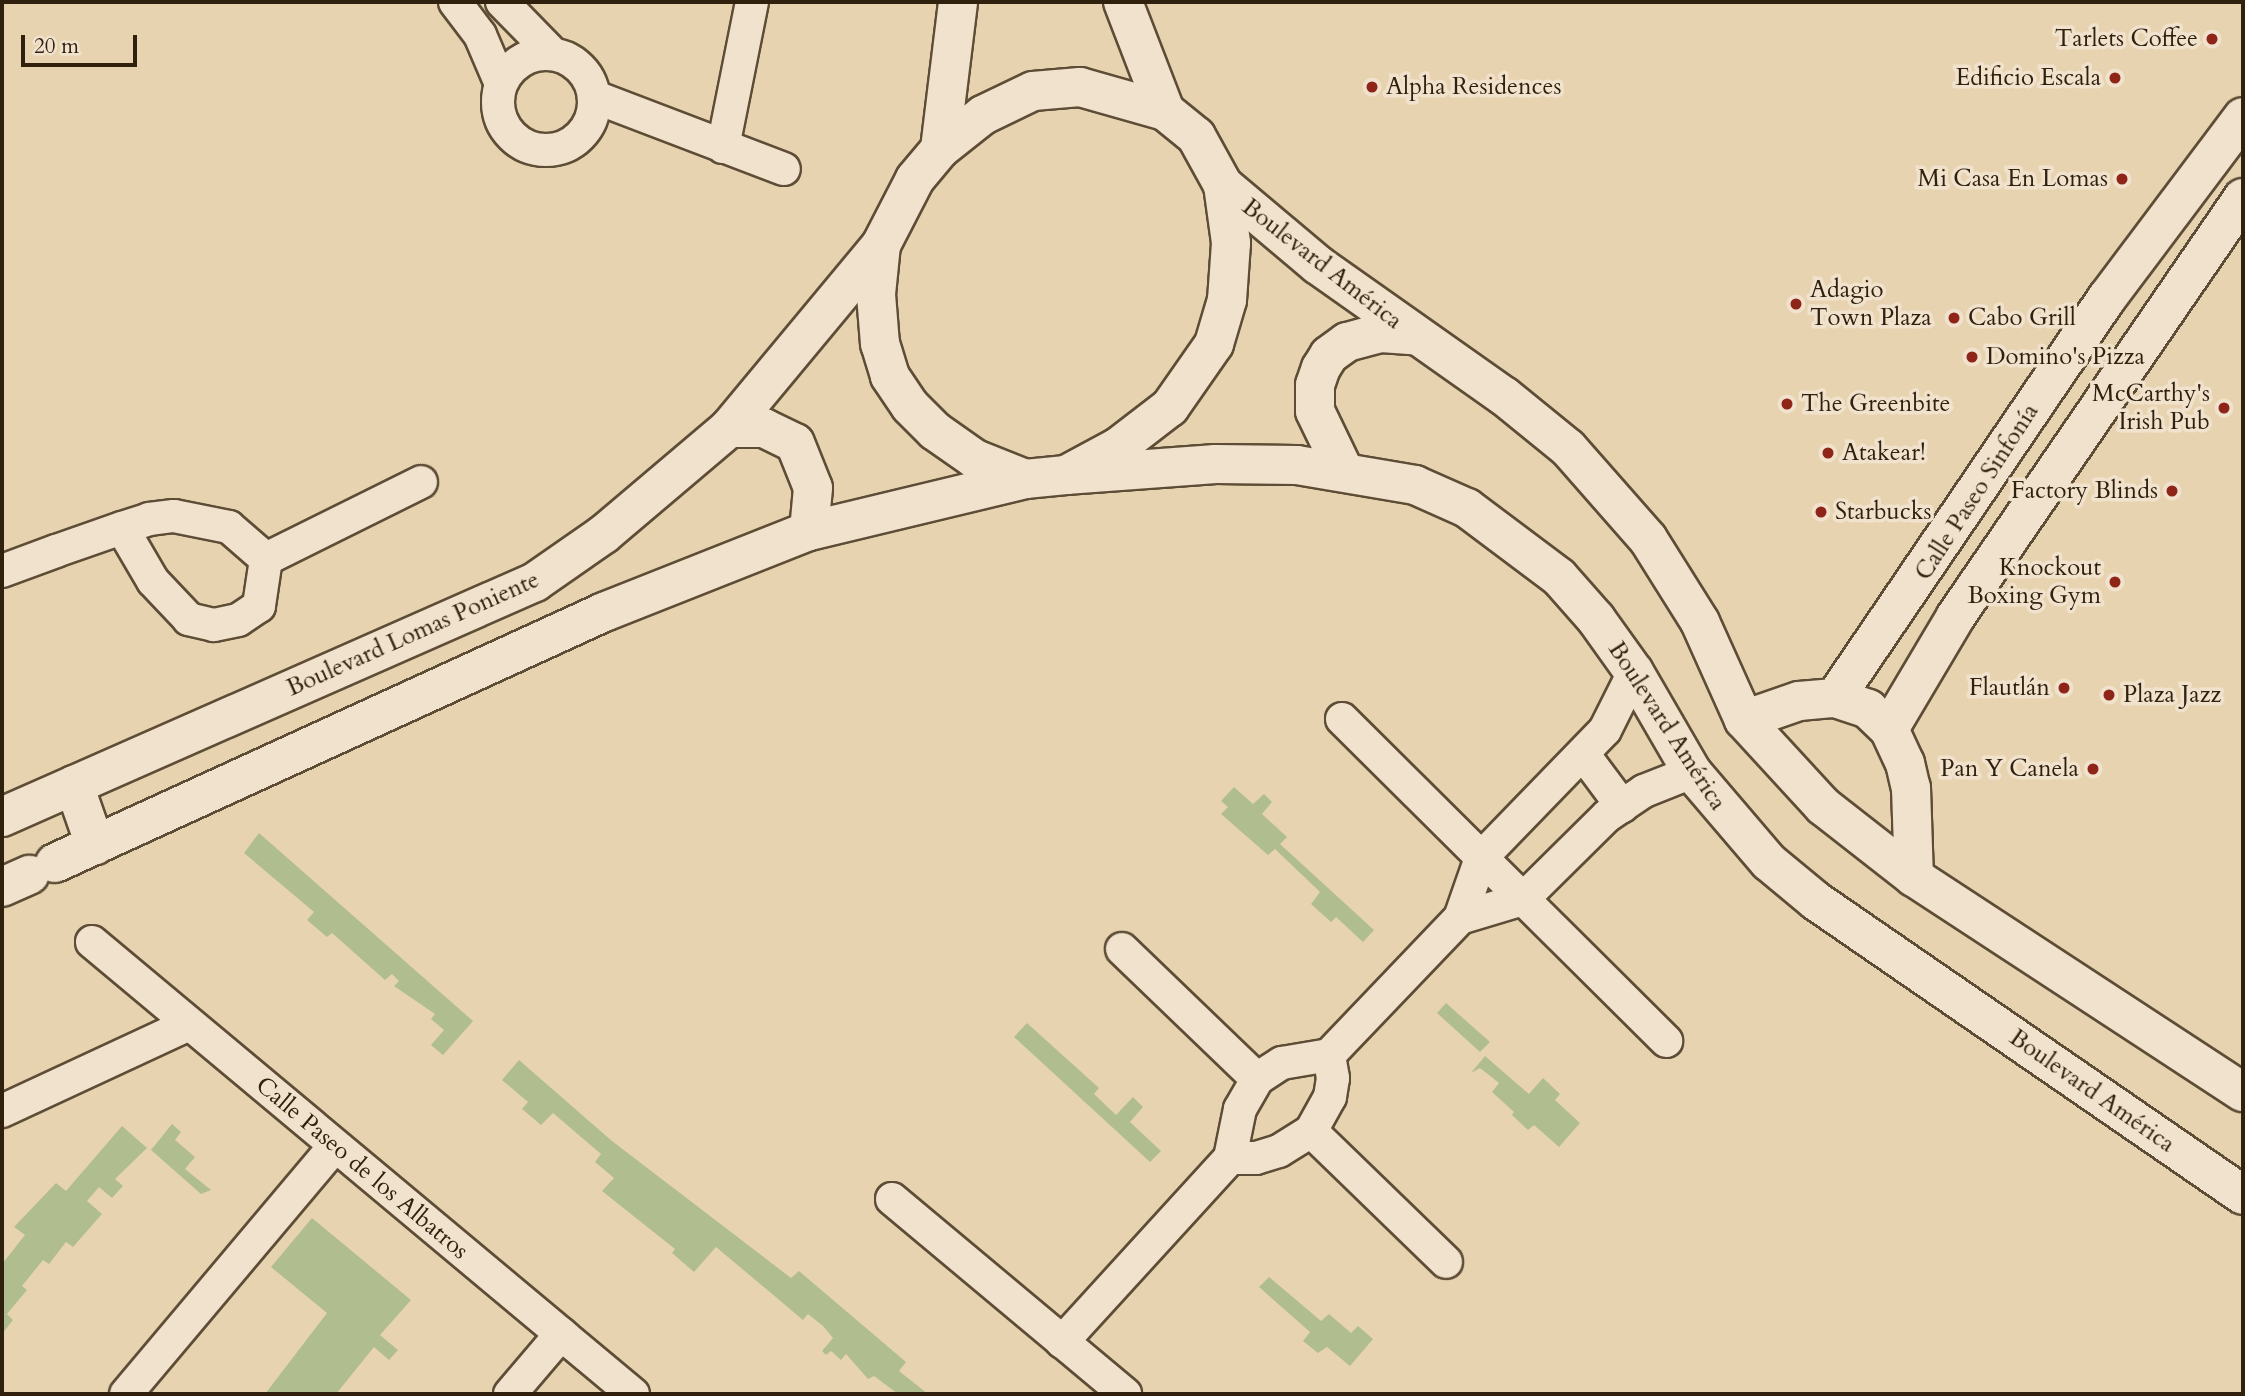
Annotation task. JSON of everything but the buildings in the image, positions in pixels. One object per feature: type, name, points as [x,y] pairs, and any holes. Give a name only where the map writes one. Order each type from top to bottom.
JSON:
[{"type":"main road","points":[[940,149],[958,2]]},
{"type":"main road","points":[[1123,2],[1165,111]]},
{"type":"main road","points":[[1025,479],[975,459],[935,431],[910,406],[890,376],[880,344],[876,295],[881,245],[915,178],[940,149],[983,115],[1033,90],[1080,87],[1165,111],[1196,136],[1223,186],[1231,243],[1227,300],[1214,344],[1170,407],[1118,447],[1066,474]]},
{"type":"main road","name":"Calle Paseo Sinfonía","points":[[1835,698],[2107,298],[2243,117]]},
{"type":"main road","name":"Boulevard América","points":[[1223,186],[1318,265],[1413,335],[1504,396],[1568,448],[1648,539],[1700,622],[1744,720],[1823,806],[1914,877],[2243,1092]]},
{"type":"main road","name":"Calle Paseo Sinfonía","points":[[1889,729],[1956,616],[2243,198]]},
{"type":"main road","name":"Boulevard Lomas Poniente","points":[[2,817],[535,582],[604,534],[730,428],[881,245]]},
{"type":"main road","points":[[1343,469],[1315,411],[1315,385],[1321,368],[1329,355],[1347,342],[1381,333],[1413,335]]},
{"type":"main road","points":[[730,428],[764,428],[794,443],[813,488],[809,531]]},
{"type":"main road","name":"Boulevard América","points":[[1025,479],[1216,464],[1343,469],[1415,485],[1467,508],[1519,543],[1559,578],[1596,619],[1634,671],[1692,772],[1769,862],[1816,901],[2243,1195]]},
{"type":"main road","points":[[28,875],[604,612],[809,531],[1025,479]]},
{"type":"main road","points":[[1744,720],[1799,701],[1835,698],[1868,709],[1889,729],[1911,788],[1914,877]]},
{"type":"main road","points":[[74,785],[94,845]]},
{"type":"street","points":[[455,2],[480,34],[501,83],[499,115],[506,130],[517,141],[547,150],[563,148],[587,128],[594,97],[581,68],[552,54],[502,2]]},
{"type":"street","points":[[723,147],[752,2]]},
{"type":"street","points":[[501,83],[522,60],[552,54]]},
{"type":"street","points":[[594,97],[784,170]]},
{"type":"street","points":[[266,559],[421,482]]},
{"type":"street","points":[[2,571],[149,519],[201,520],[229,527],[266,559]]},
{"type":"street","points":[[122,528],[166,598],[189,618],[214,625],[239,620],[259,606],[266,559]]},
{"type":"street","points":[[1062,1342],[1230,1158],[1240,1109],[1257,1079],[1282,1063],[1329,1055],[1460,918],[1481,858],[1584,755],[1605,730],[1634,671]]},
{"type":"street","points":[[1342,719],[1666,1041]]},
{"type":"street","points":[[1584,755],[1622,806]]},
{"type":"street","points":[[1460,918],[1523,899],[1622,806],[1692,772]]},
{"type":"street","name":"Calle Paseo de los Albatros","points":[[92,943],[633,1394]]},
{"type":"street","points":[[1122,949],[1257,1079]]},
{"type":"street","points":[[2,1111],[190,1024]]},
{"type":"street","points":[[1230,1158],[1256,1158],[1279,1152],[1311,1131],[1330,1097],[1333,1078],[1329,1055]]},
{"type":"street","points":[[1311,1131],[1446,1262]]},
{"type":"street","points":[[125,1394],[335,1146]]},
{"type":"street","points":[[892,1199],[1125,1394]]},
{"type":"street","points":[[510,1394],[561,1334]]},
{"type":"green space","points":[[1234,787],[1253,804],[1264,794],[1272,802],[1262,814],[1287,837],[1280,844],[1374,930],[1363,942],[1336,917],[1331,922],[1311,904],[1320,892],[1275,849],[1268,855],[1221,814],[1228,807],[1221,801]]},
{"type":"green space","points":[[259,833],[473,1021],[443,1055],[431,1045],[444,1030],[431,1019],[435,1014],[394,986],[399,981],[392,974],[385,980],[332,933],[327,937],[307,920],[314,912],[244,853]]},
{"type":"green space","points":[[1446,1003],[1490,1042],[1480,1052],[1437,1013]]},
{"type":"green space","points":[[1027,1023],[1099,1088],[1094,1094],[1116,1115],[1133,1097],[1143,1107],[1130,1122],[1161,1151],[1150,1162],[1014,1037]]},
{"type":"green space","points":[[1485,1056],[1529,1094],[1543,1078],[1560,1094],[1555,1100],[1580,1123],[1559,1147],[1534,1125],[1528,1130],[1512,1115],[1514,1112],[1492,1092],[1499,1083],[1480,1068],[1471,1073]]},
{"type":"green space","points":[[519,1060],[612,1141],[791,1278],[799,1271],[906,1362],[899,1371],[928,1394],[898,1394],[874,1376],[868,1379],[846,1354],[841,1360],[831,1351],[826,1355],[822,1351],[833,1338],[823,1326],[808,1314],[803,1320],[716,1247],[694,1272],[672,1253],[675,1249],[602,1191],[614,1178],[595,1162],[601,1154],[553,1113],[541,1125],[522,1109],[528,1102],[502,1080]]},
{"type":"green space","points":[[172,1124],[181,1132],[175,1140],[195,1157],[185,1169],[211,1190],[201,1194],[151,1150]]},
{"type":"green space","points":[[122,1126],[147,1148],[115,1179],[123,1186],[112,1198],[99,1187],[87,1201],[102,1214],[73,1247],[66,1242],[49,1264],[43,1260],[22,1286],[27,1290],[7,1314],[13,1320],[2,1334],[2,1264],[25,1235],[14,1227],[56,1183],[66,1191]]},
{"type":"green space","points":[[312,1218],[411,1300],[380,1335],[398,1350],[389,1360],[374,1347],[336,1394],[265,1394],[327,1313],[271,1267]]},
{"type":"green space","points":[[1269,1277],[1321,1321],[1329,1314],[1351,1333],[1358,1326],[1373,1339],[1350,1366],[1327,1347],[1318,1353],[1303,1341],[1310,1332],[1259,1287]]},
{"type":"place","name":"Tarlets Coffee","points":[[2212,39]]},
{"type":"place","name":"Edificio Escala","points":[[2115,78]]},
{"type":"place","name":"Alpha Residences","points":[[1372,87]]},
{"type":"place","name":"Mi Casa En Lomas","points":[[2122,179]]},
{"type":"place","name":"Adagio Town Plaza","points":[[1796,304]]},
{"type":"place","name":"Cabo Grill","points":[[1954,318]]},
{"type":"place","name":"Domino's Pizza","points":[[1972,357]]},
{"type":"place","name":"The Greenbite","points":[[1787,404]]},
{"type":"place","name":"McCarthy's Irish Pub","points":[[2224,408]]},
{"type":"place","name":"Atakear!","points":[[1828,453]]},
{"type":"place","name":"Factory Blinds","points":[[2172,491]]},
{"type":"place","name":"Starbucks","points":[[1821,512]]},
{"type":"place","name":"Knockout Boxing Gym","points":[[2115,582]]},
{"type":"place","name":"Flautlán","points":[[2064,688]]},
{"type":"place","name":"Plaza Jazz","points":[[2109,695]]},
{"type":"place","name":"Pan Y Canela","points":[[2093,769]]}]
